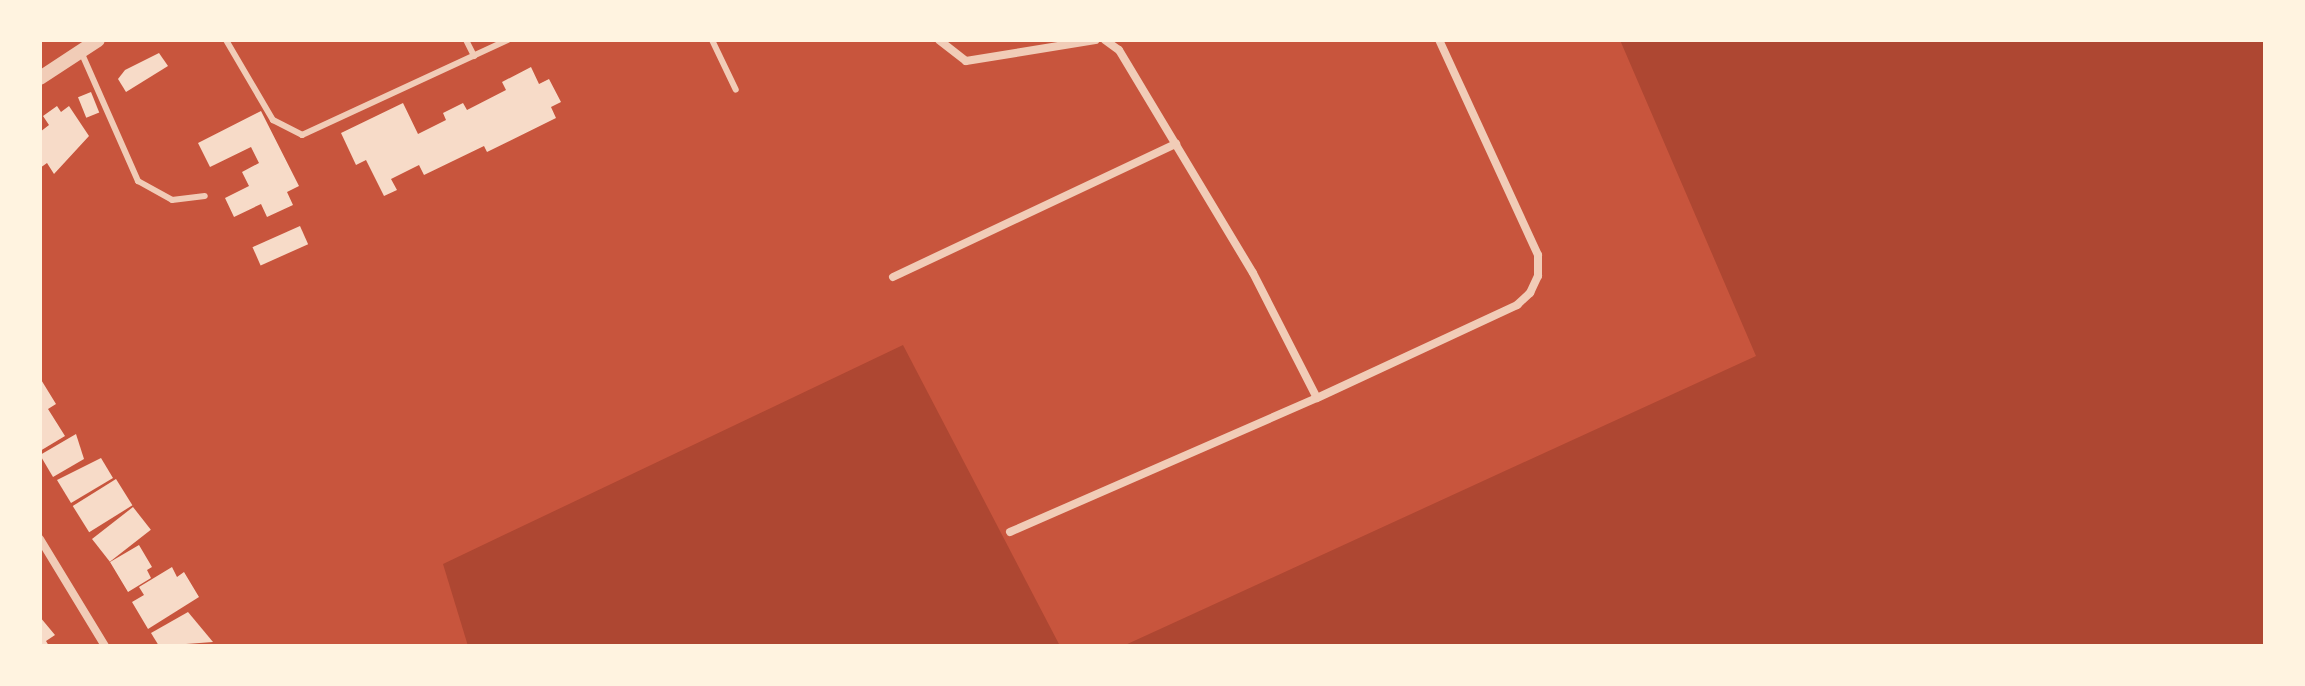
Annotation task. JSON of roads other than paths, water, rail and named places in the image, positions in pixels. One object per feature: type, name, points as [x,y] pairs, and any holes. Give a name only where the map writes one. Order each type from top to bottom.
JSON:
[{"type":"street","points":[[40,78],[98,40]]},
{"type":"street","points":[[939,40],[966,61],[1095,40]]},
{"type":"street","points":[[1105,40],[1119,50],[1253,273],[1317,398]]},
{"type":"street","points":[[1010,532],[1317,398],[1517,305],[1538,276],[1538,255],[1439,40]]},
{"type":"street","points":[[893,277],[1176,144]]},
{"type":"street","points":[[40,539],[105,646]]},
{"type":"lane","points":[[226,40],[273,120],[302,135],[508,40]]},
{"type":"lane","points":[[466,40],[474,56]]},
{"type":"lane","points":[[712,40],[736,90]]},
{"type":"lane","points":[[81,51],[138,181],[172,200],[205,196]]}]
